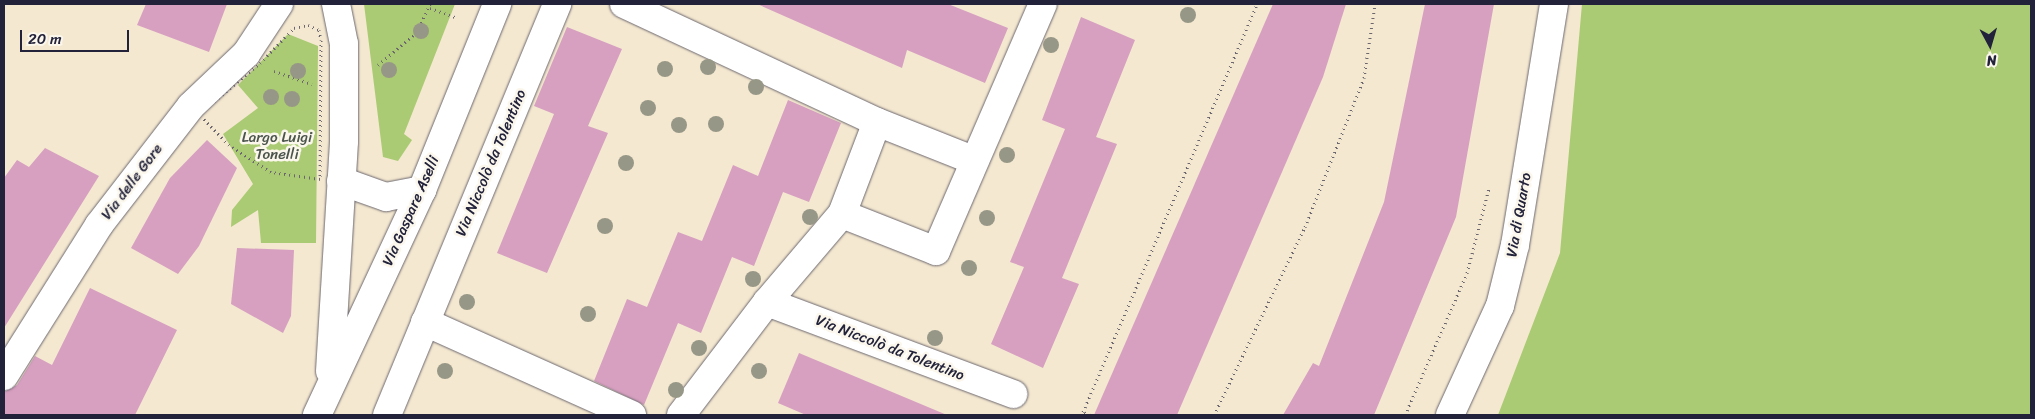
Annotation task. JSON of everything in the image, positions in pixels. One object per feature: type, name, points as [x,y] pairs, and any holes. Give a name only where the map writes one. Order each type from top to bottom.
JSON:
[{"type":"street","name":"Via delle Gore","points":[[4,376],[99,225],[191,106],[246,54],[279,4]]},
{"type":"street","points":[[330,386],[345,80],[336,4]]},
{"type":"street","name":"Via Gaspare Aselli","points":[[317,415],[422,190],[497,4]]},
{"type":"street","name":"Via Niccolò da Tolentino","points":[[387,415],[557,4]]},
{"type":"street","points":[[624,4],[877,122],[973,160]]},
{"type":"street","points":[[842,214],[936,251],[973,160],[1043,4]]},
{"type":"street","name":"Via di Quarto","points":[[1450,415],[1500,306],[1515,245],[1554,4]]},
{"type":"street","points":[[681,415],[767,302],[842,214],[877,122]]},
{"type":"street","points":[[341,181],[386,197],[422,190]]},
{"type":"street","name":"Via Niccolò da Tolentino","points":[[767,302],[1013,394]]},
{"type":"street","points":[[425,322],[632,415]]},
{"type":"path","points":[[375,66],[412,37],[430,4]]},
{"type":"path","points":[[1090,415],[1083,412],[1257,4]]},
{"type":"path","points":[[1214,415],[1305,227],[1364,78],[1375,4]]},
{"type":"path","points":[[308,25],[318,30],[321,40],[322,85],[320,179],[271,172],[229,145],[198,114],[260,63],[294,28],[308,25]]},
{"type":"path","points":[[260,63],[298,83],[322,85]]},
{"type":"path","points":[[1405,415],[1467,273],[1490,181]]},
{"type":"green space","points":[[364,4],[455,4],[404,134],[412,140],[398,161],[383,157]]},
{"type":"green space","points":[[1582,4],[2031,4],[2031,415],[1498,415],[1560,253]]},
{"type":"green space","name":"Largo Luigi Tonelli","points":[[288,34],[318,46],[316,243],[261,243],[258,210],[231,227],[232,210],[253,184],[223,134],[258,108],[238,85]]},
{"type":"building","points":[[146,4],[227,4],[209,52],[137,25]]},
{"type":"building","points":[[757,4],[948,4],[1008,28],[985,83],[907,50],[902,68]]},
{"type":"building","points":[[1273,4],[1346,4],[1323,77],[1177,415],[1094,415]]},
{"type":"building","points":[[1425,4],[1494,4],[1456,217],[1374,415],[1283,415],[1313,363],[1319,366],[1384,202]]},
{"type":"building","points":[[1081,17],[1135,40],[1096,137],[1117,144],[1062,278],[1079,284],[1043,368],[991,344],[1024,267],[1010,262],[1065,129],[1042,120]]},
{"type":"building","points":[[567,27],[622,49],[588,126],[608,133],[547,273],[497,253],[554,114],[534,106]]},
{"type":"building","points":[[788,100],[841,123],[809,202],[783,192],[754,266],[732,257],[701,333],[678,323],[644,405],[594,381],[627,299],[647,307],[678,232],[702,241],[733,165],[758,176]]},
{"type":"building","points":[[207,140],[237,168],[199,246],[178,274],[131,248],[170,178]]},
{"type":"building","points":[[45,148],[99,176],[4,328],[4,178],[17,160],[29,167]]},
{"type":"building","points":[[237,248],[294,250],[291,316],[283,333],[231,304]]},
{"type":"building","points":[[90,288],[177,330],[135,415],[4,415],[4,392],[17,385],[35,356],[52,365]]},
{"type":"building","points":[[799,353],[947,415],[806,415],[778,403]]}]
